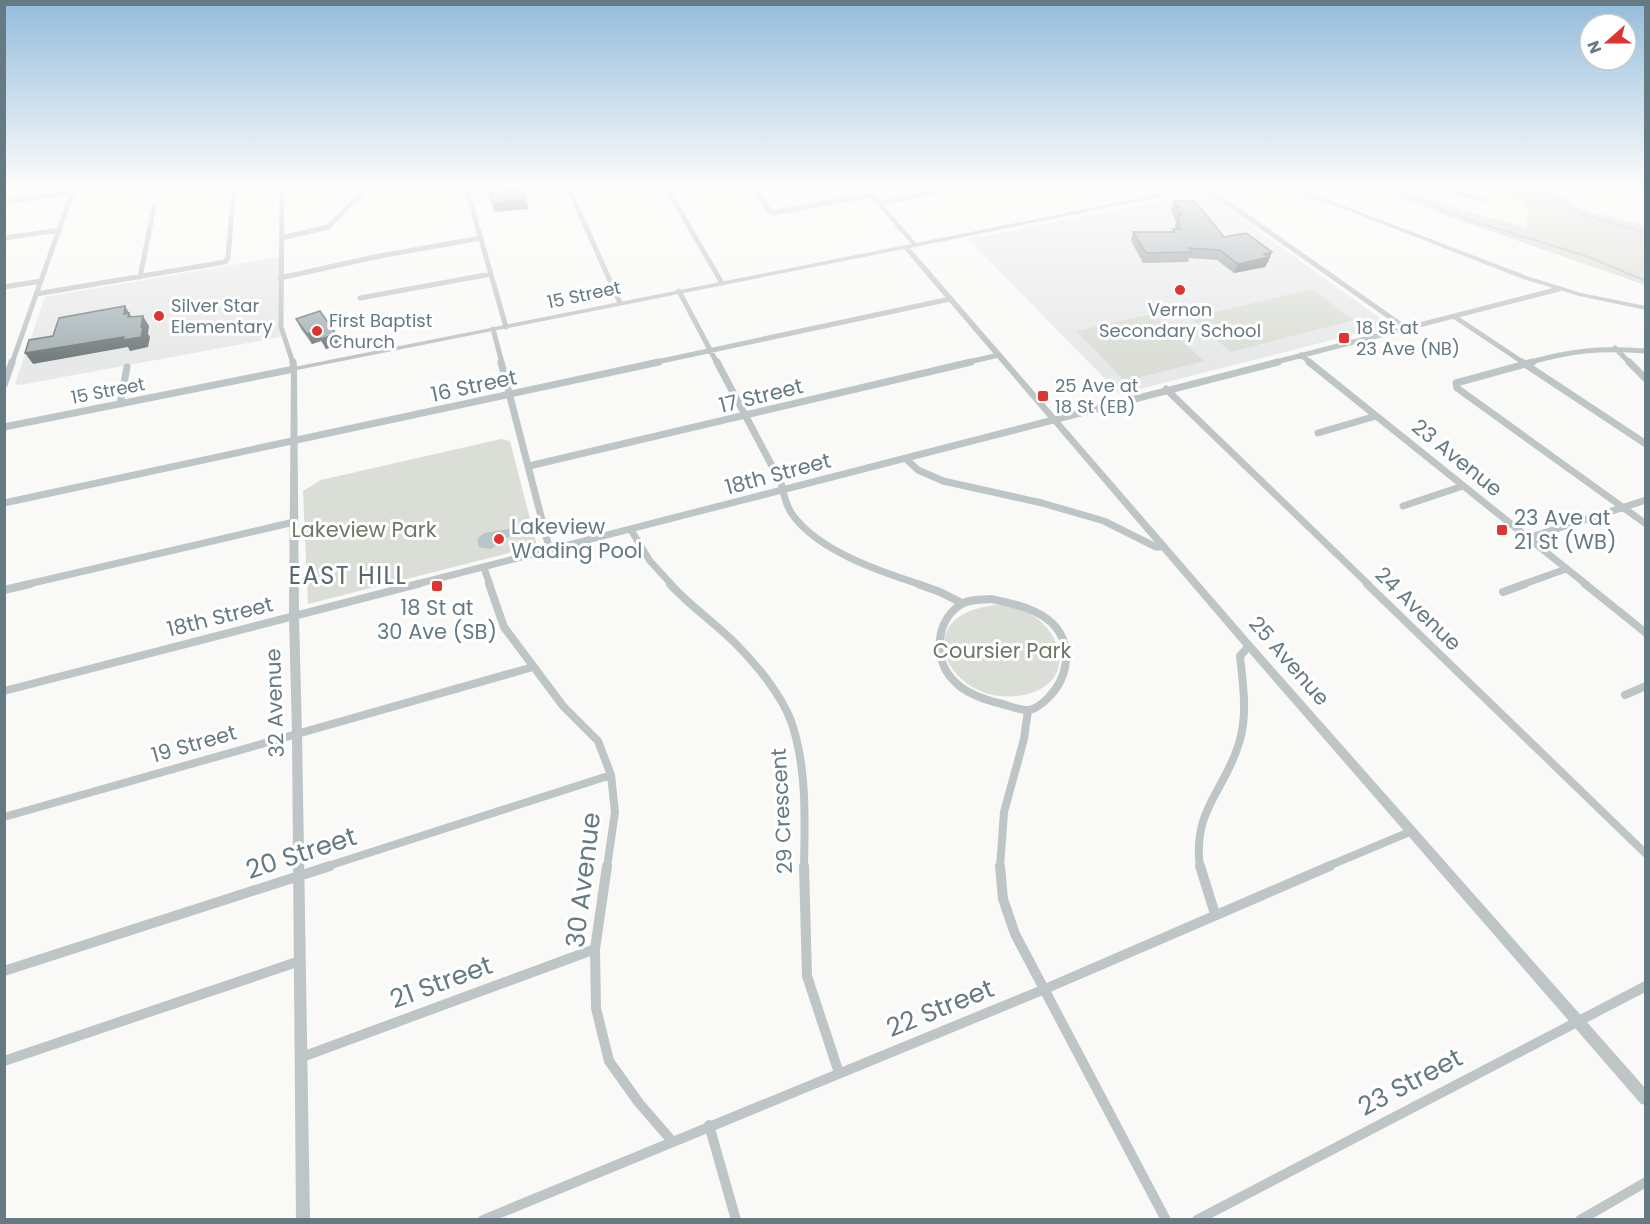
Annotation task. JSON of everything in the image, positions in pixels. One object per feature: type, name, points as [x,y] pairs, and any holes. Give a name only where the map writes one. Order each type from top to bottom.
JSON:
[{"type":"street","points":[[4,385],[55,244]]},
{"type":"street","points":[[140,277],[147,244]]},
{"type":"street","points":[[36,294],[225,262],[228,258],[229,244]]},
{"type":"street","name":"32 Avenue","points":[[281,244],[282,338],[292,358],[294,369],[294,617],[303,1220]]},
{"type":"street","points":[[280,278],[447,244]]},
{"type":"street","points":[[483,244],[506,327]]},
{"type":"street","points":[[594,244],[620,303]]},
{"type":"street","points":[[699,244],[722,283]]},
{"type":"street","name":"15 Street","points":[[4,426],[919,244]]},
{"type":"street","points":[[1287,244],[1407,328]]},
{"type":"street","points":[[1435,244],[1559,289],[1595,299],[1646,308]]},
{"type":"street","name":"25 Avenue","points":[[906,247],[1249,646],[1646,1099]]},
{"type":"street","points":[[360,298],[491,274]]},
{"type":"street","points":[[4,287],[41,281]]},
{"type":"street","name":"18th Street","points":[[4,691],[1559,289]]},
{"type":"street","points":[[679,291],[784,491],[784,501],[801,524],[825,543],[856,561],[887,575],[946,592],[962,603]]},
{"type":"street","name":"16 Street","points":[[4,503],[950,299]]},
{"type":"street","points":[[1455,316],[1646,444]]},
{"type":"street","points":[[493,329],[512,395],[550,551]]},
{"type":"street","points":[[1615,348],[1646,379]]},
{"type":"street","points":[[1646,351],[1615,348],[1571,351],[1456,383],[1457,388],[1646,524]]},
{"type":"street","points":[[7,356],[15,354]]},
{"type":"street","name":"17 Street","points":[[529,466],[745,417],[999,355]]},
{"type":"street","name":"23 Avenue","points":[[1301,355],[1646,633]]},
{"type":"street","points":[[120,404],[127,367]]},
{"type":"street","name":"24 Avenue","points":[[1166,389],[1646,854]]},
{"type":"street","points":[[1318,433],[1376,416]]},
{"type":"street","points":[[906,459],[918,470],[943,481],[1072,511],[1104,521],[1156,547],[1164,547]]},
{"type":"street","points":[[1403,506],[1463,486]]},
{"type":"street","points":[[1528,538],[1646,500]]},
{"type":"street","points":[[4,590],[294,522]]},
{"type":"street","name":"29 Crescent","points":[[631,530],[650,561],[670,583],[734,642],[762,673],[790,719],[799,750],[805,828],[804,900],[807,975],[839,1073]]},
{"type":"street","name":"30 Avenue","points":[[484,568],[504,627],[563,706],[598,741],[611,775],[615,812],[595,949],[596,1008],[609,1061],[639,1103],[672,1141]]},
{"type":"street","points":[[1503,592],[1566,569]]},
{"type":"street","points":[[991,599],[1022,606],[1045,617],[1061,632],[1067,648],[1066,667],[1057,686],[1046,701],[1028,710],[993,702],[962,688],[946,671],[938,654],[939,637],[947,618],[962,603],[991,599]]},
{"type":"street","points":[[1215,914],[1206,894],[1198,854],[1203,816],[1236,752],[1245,717],[1240,656],[1249,646]]},
{"type":"street","name":"19 Street","points":[[4,817],[533,667]]},
{"type":"street","points":[[1624,694],[1646,686]]},
{"type":"street","points":[[1028,710],[1028,730],[1009,786],[1002,823],[1000,862],[1003,898],[1015,934],[1166,1220]]},
{"type":"street","name":"20 Street","points":[[4,971],[611,775]]},
{"type":"street","name":"22 Street","points":[[483,1220],[709,1125],[1045,989],[1412,831]]},
{"type":"street","name":"21 Street","points":[[302,1057],[595,949]]},
{"type":"street","points":[[4,1061],[300,961]]},
{"type":"street","name":"23 Street","points":[[1197,1220],[1576,1020],[1646,986]]},
{"type":"street","points":[[709,1125],[736,1220]]},
{"type":"street","points":[[1580,1220],[1646,1182]]},
{"type":"shaded area","name":"Vernon Secondary School","points":[[973,244],[1277,244],[1390,325],[1120,394]]},
{"type":"shaded area","name":"Silver Star Elementary","points":[[279,257],[281,337],[20,385],[15,384],[45,297]]},
{"type":"shaded area","points":[[521,528],[523,531],[506,538],[491,549],[479,547],[477,539],[484,533]]},
{"type":"green space","points":[[1528,244],[1645,244],[1645,285]]},
{"type":"green space","points":[[1311,289],[1354,320],[1231,352],[1191,318]]},
{"type":"green space","points":[[1147,315],[1155,316],[1204,361],[1125,381],[1076,331]]},
{"type":"green space","name":"Lakeview Park","points":[[501,439],[510,441],[537,546],[308,604],[303,491],[321,480]]},
{"type":"green space","name":"Coursier Park","points":[[995,605],[1026,612],[1041,622],[1049,631],[1056,642],[1059,665],[1055,676],[1047,685],[1034,692],[1006,697],[982,691],[962,680],[949,663],[944,645],[949,627],[965,613]]},
{"type":"building","points":[[1141,244],[1261,244],[1272,252],[1264,254],[1269,257],[1238,264],[1220,250],[1189,248],[1191,252],[1146,253]]},
{"type":"building","points":[[125,306],[124,314],[129,313],[128,317],[143,316],[141,337],[123,340],[124,337],[25,353],[29,340],[53,336],[59,318]]},
{"type":"building","points":[[320,311],[336,334],[321,339],[316,331],[307,334],[296,319]]},
{"type":"waterway","points":[[1547,244],[1586,256],[1646,281]]},
{"type":"place","name":"Vernon Secondary School","points":[[1180,290]]},
{"type":"place","name":"Silver Star Elementary","points":[[159,316]]},
{"type":"place","name":"First Baptist Church","points":[[317,331]]},
{"type":"place","name":"18 St at 23 Ave (NB)","points":[[1344,338]]},
{"type":"place","name":"25 Ave at 18 St (EB)","points":[[1043,396]]},
{"type":"place","name":"23 Ave at 21 St (WB)","points":[[1502,530]]},
{"type":"place","name":"Lakeview Wading Pool","points":[[499,539]]},
{"type":"place","name":"18 St at 30 Ave (SB)","points":[[437,586]]},
{"type":"district","name":"EAST HILL","points":[[348,576]]}]
